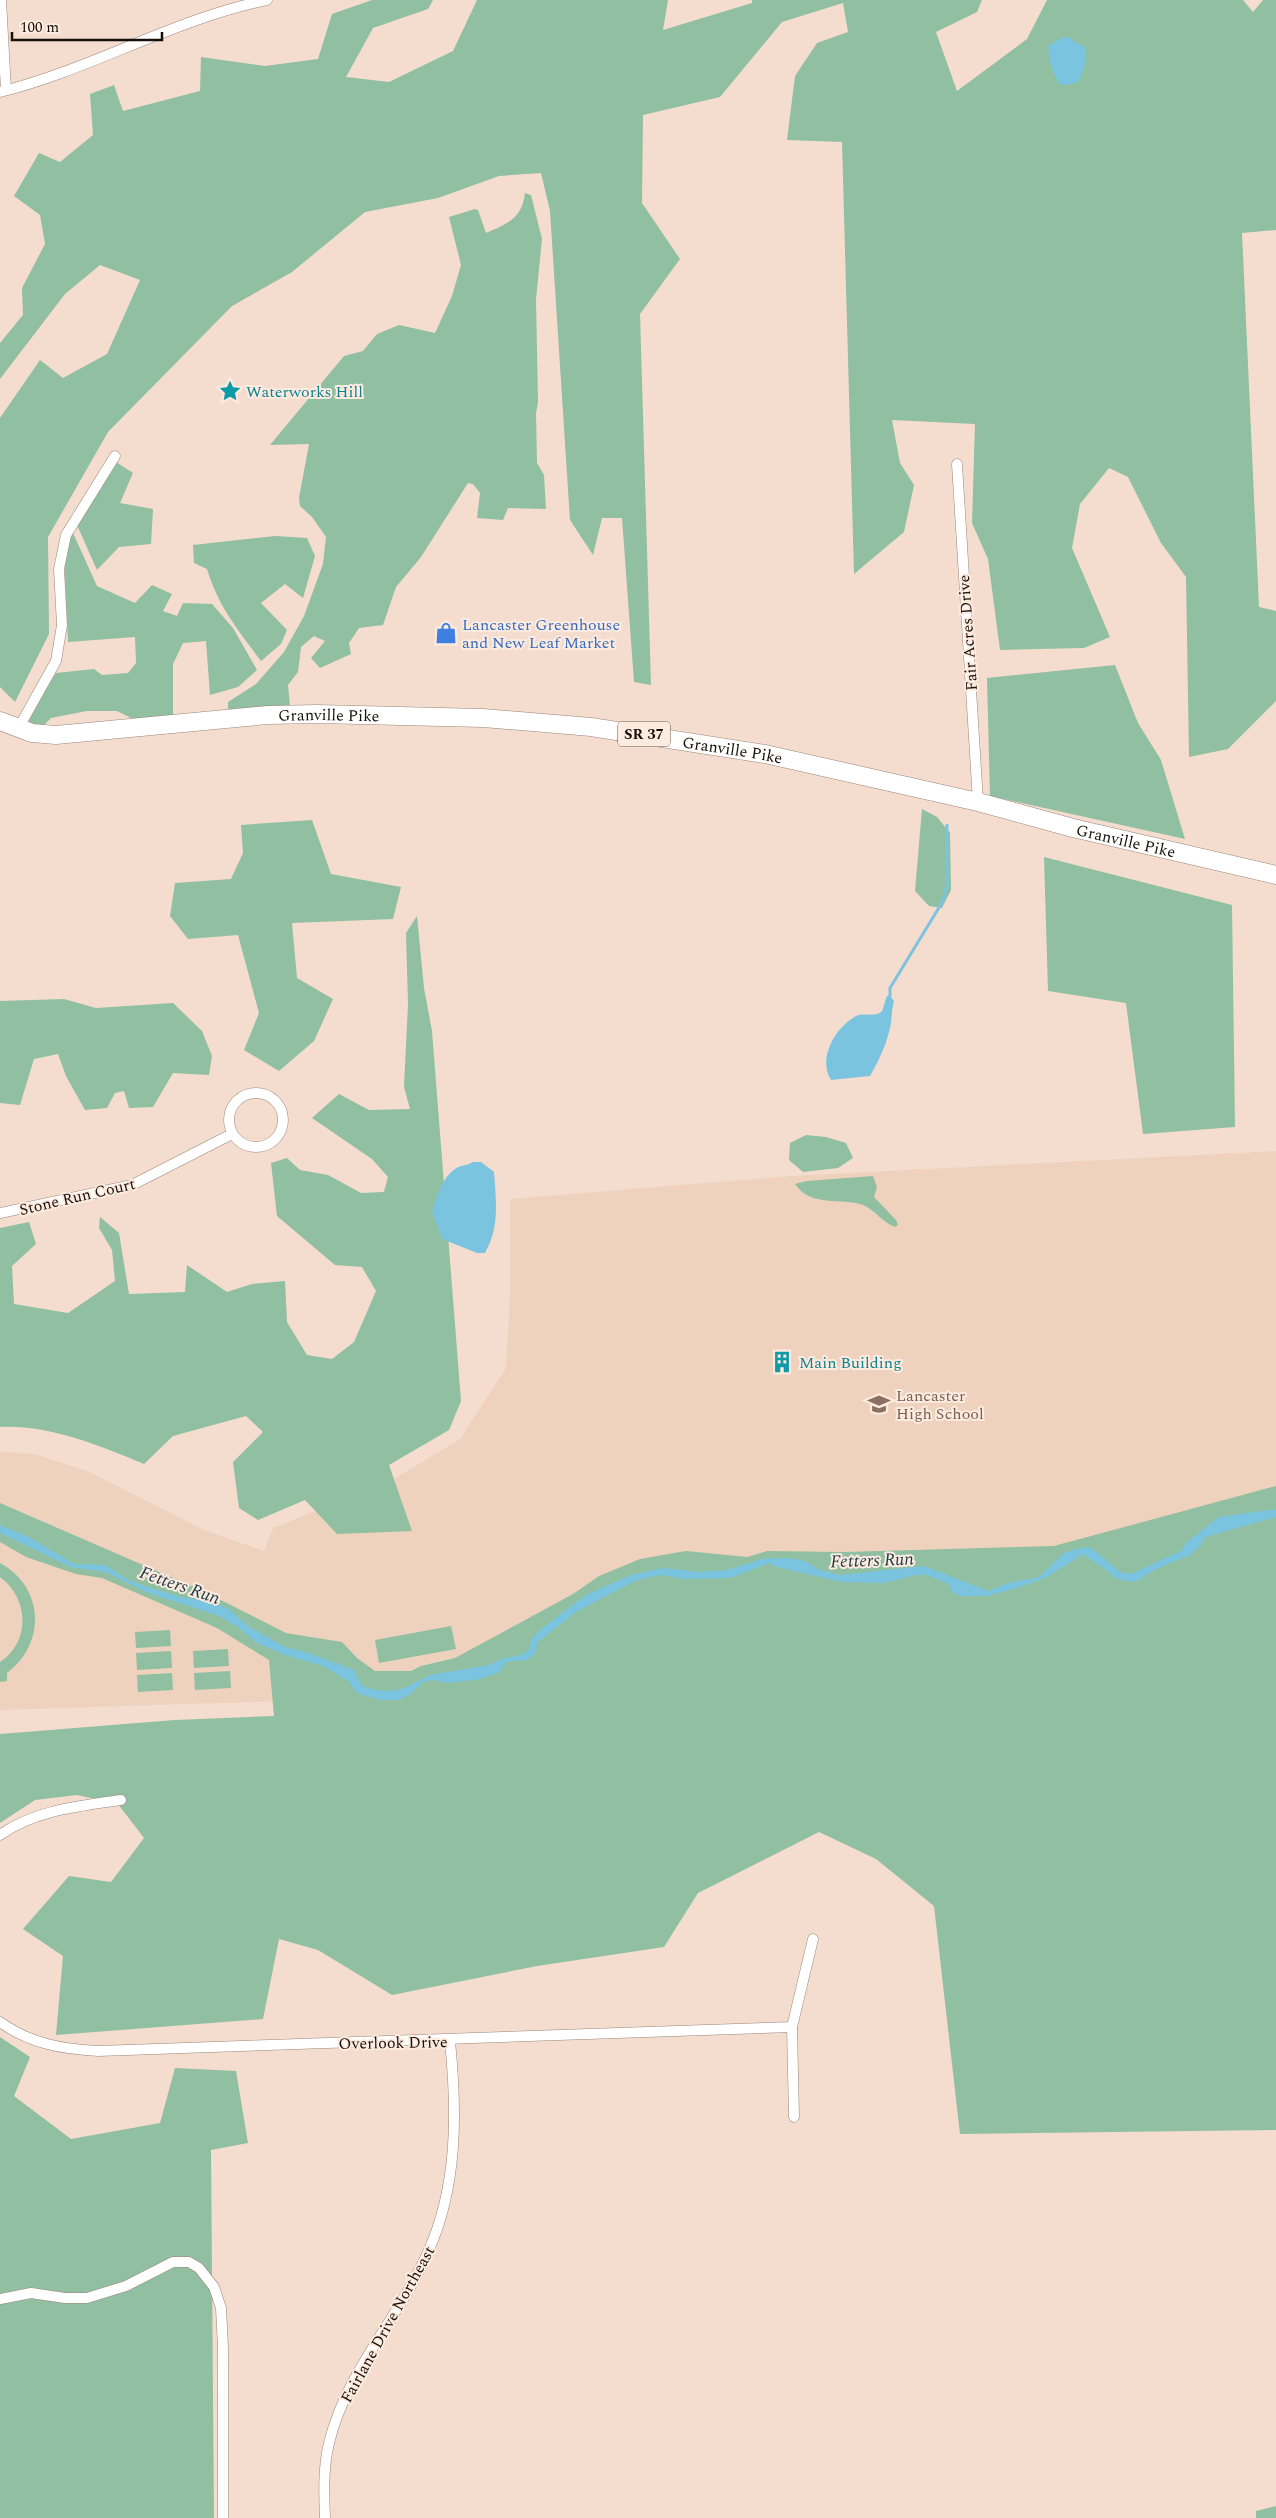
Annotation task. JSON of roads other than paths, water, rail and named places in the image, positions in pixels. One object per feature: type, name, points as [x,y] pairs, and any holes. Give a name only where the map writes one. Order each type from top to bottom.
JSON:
[{"type":"highway","name":"Granville Pike","points":[[0,721],[18,729],[56,735],[268,715],[317,714],[501,719],[591,727],[719,746],[978,802],[1073,828],[1276,875]]},
{"type":"street","points":[[1,0],[3,91],[58,75],[160,33],[228,9],[267,0]]},
{"type":"street","points":[[18,729],[56,661],[62,625],[59,569],[66,535],[115,456]]},
{"type":"street","name":"Fair Acres Drive","points":[[957,464],[978,802]]},
{"type":"street","points":[[251,1093],[262,1093],[272,1098],[279,1105],[283,1114],[282,1126],[278,1136],[270,1143],[260,1147],[249,1147],[232,1134],[228,1124],[229,1114],[233,1104],[241,1097],[251,1093]]},
{"type":"street","name":"Stone Run Court","points":[[0,1213],[132,1185],[232,1134]]},
{"type":"street","points":[[0,1835],[29,1818],[122,1800]]},
{"type":"street","points":[[794,2117],[792,2027],[813,1939]]},
{"type":"street","name":"Overlook Drive","points":[[0,2022],[24,2037],[42,2044],[69,2050],[98,2051],[288,2044],[450,2041],[792,2027]]},
{"type":"street","name":"Fairlane Drive Northeast","points":[[325,2518],[325,2470],[336,2420],[347,2393],[368,2354],[418,2272],[444,2210],[454,2130],[454,2094],[450,2041]]},
{"type":"street","points":[[0,2299],[31,2293],[65,2298],[87,2298],[126,2286],[173,2262],[189,2262],[199,2268],[214,2287],[221,2313],[223,2518]]},
{"type":"water","points":[[1070,37],[1076,43],[1086,47],[1085,65],[1078,82],[1068,85],[1059,84],[1051,66],[1048,46],[1061,38]]},
{"type":"water","points":[[887,996],[890,996],[894,1001],[890,1029],[870,1076],[831,1080],[827,1071],[827,1053],[836,1035],[856,1016],[873,1015],[882,1011]]},
{"type":"water","points":[[473,1162],[481,1162],[494,1172],[495,1224],[485,1253],[477,1253],[442,1239],[432,1211],[440,1188],[450,1173]]},
{"type":"water","points":[[1276,1509],[1276,1517],[1205,1537],[1201,1545],[1190,1555],[1145,1575],[1142,1579],[1132,1582],[1114,1578],[1109,1572],[1083,1554],[1047,1577],[987,1596],[961,1596],[952,1592],[949,1584],[927,1575],[915,1575],[885,1583],[841,1582],[777,1567],[769,1563],[730,1578],[685,1579],[659,1575],[635,1581],[576,1612],[538,1642],[535,1653],[527,1660],[506,1662],[500,1672],[480,1679],[448,1683],[434,1680],[423,1682],[409,1695],[399,1700],[379,1700],[357,1693],[348,1681],[323,1666],[285,1655],[257,1643],[238,1627],[219,1616],[146,1592],[106,1572],[71,1567],[0,1533],[0,1525],[29,1537],[74,1564],[105,1565],[128,1580],[147,1587],[184,1598],[209,1600],[230,1610],[249,1627],[285,1647],[309,1653],[354,1670],[362,1686],[375,1690],[390,1691],[402,1689],[430,1675],[489,1665],[502,1659],[521,1655],[529,1650],[531,1640],[540,1630],[586,1595],[631,1575],[663,1568],[699,1572],[727,1570],[762,1559],[790,1558],[805,1561],[820,1570],[840,1575],[924,1566],[988,1591],[1008,1583],[1039,1577],[1064,1553],[1080,1548],[1090,1547],[1120,1572],[1131,1574],[1181,1551],[1186,1543],[1219,1517]]},
{"type":"waterway","points":[[890,996],[890,988],[943,901],[947,885],[947,825]]},
{"type":"place","name":"Waterworks Hill","points":[[230,391]]},
{"type":"place","name":"Lancaster Greenhouse and New Leaf Market","points":[[446,633]]},
{"type":"place","name":"Main Building","points":[[782,1362]]},
{"type":"place","name":"Lancaster High School","points":[[879,1404]]},
{"type":"water label","name":"Fetters Run","points":[[872,1560]]},
{"type":"water label","name":"Fetters Run","points":[[180,1585]]}]
